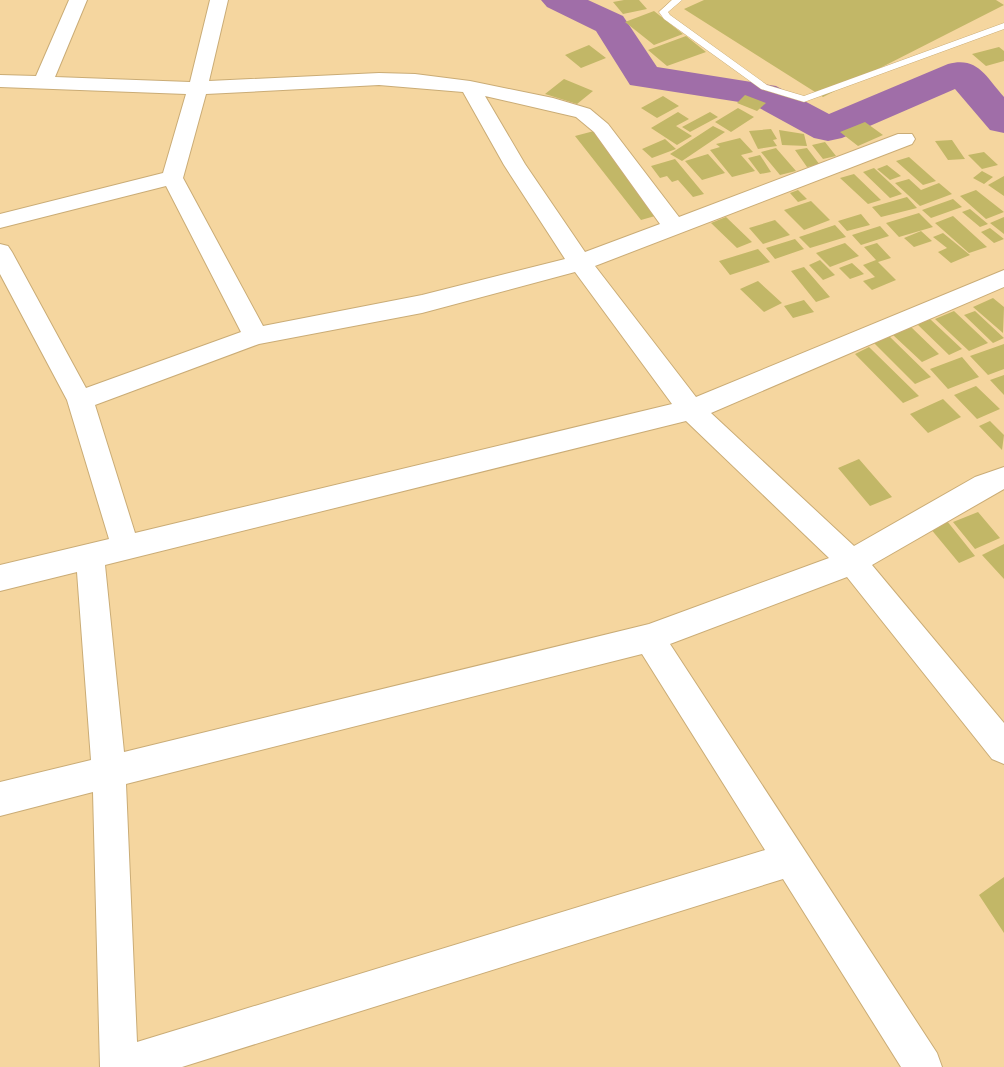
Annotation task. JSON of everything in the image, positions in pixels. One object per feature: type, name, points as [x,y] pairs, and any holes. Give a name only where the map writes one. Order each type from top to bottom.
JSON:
[{"type":"street","points":[[44,81],[78,0]]},
{"type":"street","points":[[219,0],[198,88],[172,178],[256,336]]},
{"type":"street","points":[[0,81],[198,88],[379,79],[470,87],[546,102],[583,113],[601,128],[674,227]]},
{"type":"street","points":[[470,87],[515,165],[580,263],[691,410],[852,562],[1004,748]]},
{"type":"street","points":[[80,400],[256,336],[422,304],[580,263],[905,139]]},
{"type":"street","points":[[0,221],[172,178]]},
{"type":"street","points":[[0,252],[80,400],[126,549]]},
{"type":"street","points":[[0,578],[691,410],[1004,278]]},
{"type":"street","points":[[0,799],[649,638],[852,562],[986,485],[1004,478]]},
{"type":"street","points":[[90,556],[109,773],[119,1067],[791,859]]},
{"type":"street","points":[[649,638],[923,1067]]},
{"type":"lane","points":[[678,0],[669,4],[663,12],[667,17],[764,87],[804,99],[1004,26]]},
{"type":"building","points":[[639,0],[647,9],[623,14],[613,2]]},
{"type":"building","points":[[704,0],[996,0],[1004,5],[823,97],[684,9]]},
{"type":"building","points":[[654,11],[683,34],[654,45],[625,22]]},
{"type":"building","points":[[686,36],[706,52],[667,66],[648,50]]},
{"type":"building","points":[[589,45],[606,58],[581,68],[565,55]]},
{"type":"building","points":[[999,47],[1004,51],[1004,61],[986,66],[972,54]]},
{"type":"building","points":[[564,79],[593,91],[577,104],[545,94]]},
{"type":"building","points":[[745,95],[766,103],[757,111],[737,103]]},
{"type":"building","points":[[663,96],[679,106],[657,118],[641,108]]},
{"type":"building","points":[[738,108],[754,117],[731,132],[715,122]]},
{"type":"building","points":[[678,112],[689,119],[676,126],[692,136],[677,145],[651,128]]},
{"type":"building","points":[[710,112],[718,117],[690,132],[682,127]]},
{"type":"building","points":[[865,122],[883,135],[858,146],[840,132]]},
{"type":"building","points":[[713,126],[725,132],[682,161],[670,154]]},
{"type":"building","points":[[771,129],[777,139],[773,140],[777,146],[758,149],[749,131]]},
{"type":"building","points":[[779,130],[804,134],[807,146],[782,145]]},
{"type":"building","points":[[594,131],[662,214],[641,220],[575,136]]},
{"type":"building","points":[[740,138],[753,152],[741,155],[755,171],[732,177],[710,150],[720,147],[716,144]]},
{"type":"building","points":[[665,139],[676,149],[652,158],[642,149]]},
{"type":"building","points":[[952,140],[965,159],[948,160],[935,141]]},
{"type":"building","points":[[825,142],[836,156],[823,159],[812,145]]},
{"type":"building","points":[[776,148],[796,171],[780,175],[761,152]]},
{"type":"building","points":[[807,148],[820,165],[807,167],[795,150]]},
{"type":"building","points":[[984,152],[998,165],[982,169],[968,155]]},
{"type":"building","points":[[708,154],[725,173],[702,180],[685,161]]},
{"type":"building","points":[[760,155],[771,172],[760,174],[748,158]]},
{"type":"building","points":[[909,157],[936,181],[923,185],[896,161]]},
{"type":"building","points":[[675,159],[704,194],[693,197],[678,180],[672,182],[667,176],[660,178],[651,166]]},
{"type":"building","points":[[887,165],[901,176],[890,180],[877,169]]},
{"type":"building","points":[[874,168],[902,194],[890,198],[863,172]]},
{"type":"building","points":[[982,171],[993,177],[984,184],[973,178]]},
{"type":"building","points":[[854,174],[881,200],[868,204],[840,178]]},
{"type":"building","points":[[1004,176],[1004,196],[988,185]]},
{"type":"building","points":[[909,179],[921,190],[939,183],[952,194],[920,206],[895,183]]},
{"type":"building","points":[[798,190],[807,199],[798,202],[790,193]]},
{"type":"building","points":[[976,190],[1004,212],[986,219],[960,196]]},
{"type":"building","points":[[907,197],[917,208],[881,217],[872,207]]},
{"type":"building","points":[[953,199],[962,207],[931,218],[922,210]]},
{"type":"building","points":[[811,201],[830,220],[804,230],[784,210]]},
{"type":"building","points":[[970,209],[988,224],[980,227],[962,212]]},
{"type":"building","points":[[919,213],[933,227],[899,237],[886,223]]},
{"type":"building","points":[[861,214],[870,225],[847,231],[838,221]]},
{"type":"building","points":[[953,216],[987,247],[969,253],[935,223]]},
{"type":"building","points":[[726,217],[752,242],[737,248],[711,223]]},
{"type":"building","points":[[1004,217],[1004,234],[990,223]]},
{"type":"building","points":[[775,220],[790,235],[763,244],[749,228]]},
{"type":"building","points":[[835,225],[846,237],[810,248],[799,237]]},
{"type":"building","points":[[880,226],[889,236],[861,245],[852,235]]},
{"type":"building","points":[[990,228],[1004,239],[994,243],[981,232]]},
{"type":"building","points":[[921,231],[932,241],[914,247],[904,238]]},
{"type":"building","points":[[943,233],[970,255],[951,263],[938,252],[947,248],[933,237]]},
{"type":"building","points":[[795,239],[804,249],[775,259],[766,248]]},
{"type":"building","points":[[845,243],[859,256],[830,267],[816,253]]},
{"type":"building","points":[[877,243],[891,258],[878,262],[896,280],[872,290],[863,281],[875,277],[863,265],[876,260],[864,247]]},
{"type":"building","points":[[758,249],[770,262],[730,275],[719,261]]},
{"type":"building","points":[[820,260],[835,275],[823,280],[809,265]]},
{"type":"building","points":[[852,263],[864,274],[850,279],[839,268]]},
{"type":"building","points":[[804,267],[830,297],[816,302],[791,271]]},
{"type":"building","points":[[758,281],[782,303],[764,312],[740,289]]},
{"type":"building","points":[[993,298],[1004,307],[1003,333],[973,307]]},
{"type":"building","points":[[804,300],[814,312],[793,318],[784,306]]},
{"type":"building","points":[[954,311],[988,343],[969,351],[935,319]]},
{"type":"building","points":[[975,311],[1004,338],[993,343],[964,315]]},
{"type":"building","points":[[930,319],[962,349],[949,355],[917,324]]},
{"type":"building","points":[[911,327],[939,354],[922,362],[893,335]]},
{"type":"building","points":[[889,336],[931,377],[915,384],[873,342]]},
{"type":"building","points":[[1004,344],[1004,369],[988,375],[970,356]]},
{"type":"building","points":[[869,347],[919,396],[903,403],[855,354]]},
{"type":"building","points":[[962,357],[979,377],[948,389],[930,369]]},
{"type":"building","points":[[1004,375],[1004,395],[990,380]]},
{"type":"building","points":[[976,386],[1000,409],[977,419],[954,395]]},
{"type":"building","points":[[943,399],[961,417],[928,433],[910,414]]},
{"type":"building","points":[[990,421],[1004,435],[1002,450],[979,426]]},
{"type":"building","points":[[859,459],[892,497],[870,506],[838,468]]},
{"type":"building","points":[[978,512],[1000,538],[975,549],[953,522]]},
{"type":"building","points":[[947,521],[975,556],[959,563],[930,528]]},
{"type":"building","points":[[1004,544],[1004,579],[982,555]]},
{"type":"building","points":[[1004,877],[1004,933],[979,895]]},
{"type":"waterway","points":[[559,0],[610,24],[644,77],[762,94],[828,129],[961,72],[1004,121]]}]
